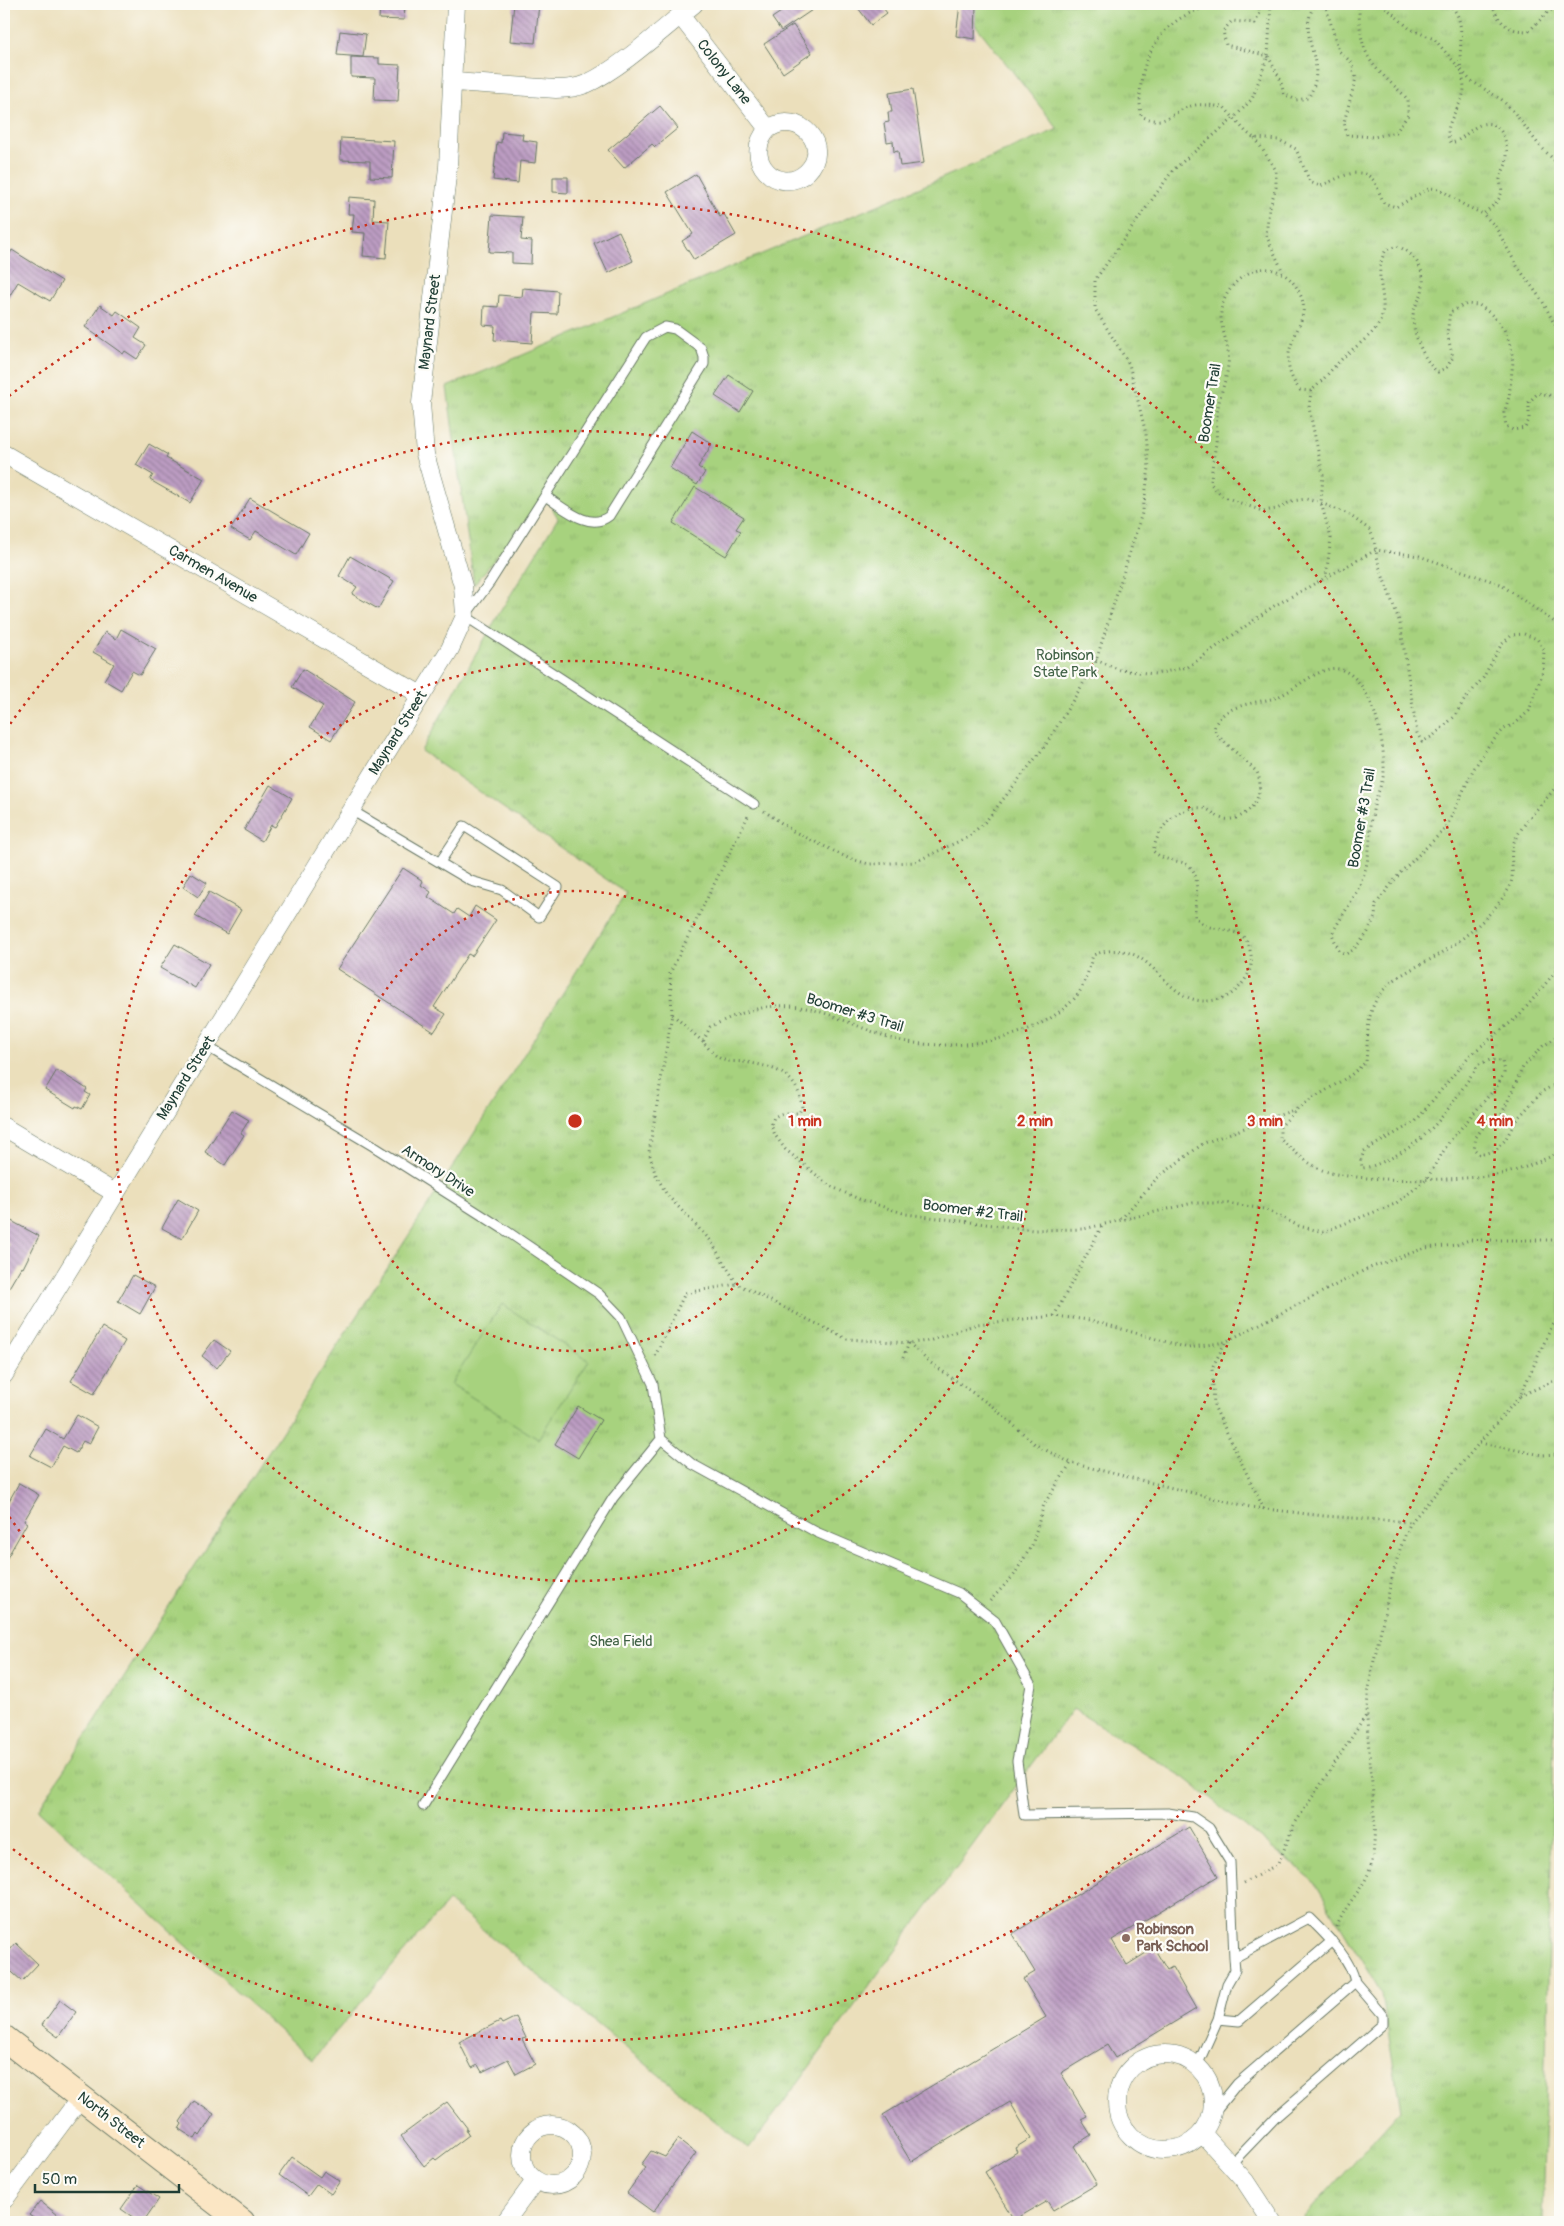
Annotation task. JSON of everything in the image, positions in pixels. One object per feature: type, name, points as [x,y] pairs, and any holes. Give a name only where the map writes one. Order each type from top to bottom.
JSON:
[{"type":"main road","name":"North Street","points":[[4,2038],[242,2222]]},
{"type":"street","name":"Maynard Street","points":[[4,1375],[422,695],[455,640],[465,616],[463,586],[425,454],[421,403],[446,177],[454,82],[456,4]]},
{"type":"street","points":[[454,82],[570,88],[585,84],[613,68],[694,4]]},
{"type":"street","name":"Colony Lane","points":[[680,15],[768,129]]},
{"type":"street","name":"Carmen Avenue","points":[[4,454],[422,695]]},
{"type":"street","points":[[4,1127],[116,1193]]},
{"type":"street","points":[[1156,2055],[1175,2055],[1197,2066],[1210,2087],[1213,2096],[1211,2116],[1202,2133],[1195,2140],[1178,2149],[1159,2150],[1149,2148],[1132,2138],[1121,2123],[1116,2104],[1120,2084],[1124,2076],[1138,2062],[1156,2055]]},
{"type":"street","points":[[4,2200],[81,2097]]},
{"type":"street","points":[[1202,2133],[1231,2164],[1261,2203],[1272,2222]]},
{"type":"street","points":[[505,2222],[535,2181]]},
{"type":"lane","points":[[545,496],[588,522],[602,521],[609,516],[704,364],[701,348],[670,328],[655,330],[646,337],[490,582],[465,616],[754,804]]},
{"type":"lane","points":[[351,810],[471,881],[502,890],[539,917],[558,887],[464,826],[440,862]]},
{"type":"lane","name":"Armory Drive","points":[[206,1046],[373,1146],[505,1230],[599,1294],[621,1317],[653,1384],[661,1439]]},
{"type":"lane","points":[[423,1806],[613,1498],[661,1439],[692,1464],[816,1532],[959,1593],[995,1621],[1031,1685],[1017,1761],[1024,1815],[1168,1813],[1192,1818],[1209,1828],[1230,1862],[1235,1970],[1227,1984],[1218,2019],[1197,2066]]},
{"type":"lane","points":[[1231,2164],[1278,2115],[1383,2024],[1383,2015],[1355,1982],[1354,1974],[1332,1941],[1309,1918],[1234,1958]]},
{"type":"lane","points":[[1218,2019],[1239,2021],[1332,1941]]},
{"type":"lane","points":[[1211,2116],[1237,2084],[1355,1982]]},
{"type":"path","points":[[1213,4],[1187,14],[1169,29],[1152,48],[1142,69],[1139,100],[1141,116],[1154,122],[1170,118],[1195,105],[1224,107],[1246,132],[1254,138],[1276,170],[1276,187],[1269,210],[1266,235],[1282,272],[1296,285],[1302,296],[1300,325],[1288,351],[1292,379],[1300,390],[1311,391]]},
{"type":"path","points":[[1258,4],[1260,13],[1255,23],[1232,21],[1223,31],[1226,45],[1268,56],[1280,79],[1284,94],[1296,100],[1308,98],[1315,87],[1317,78],[1316,62],[1306,31],[1310,11],[1315,4]]},
{"type":"path","points":[[1271,4],[1268,56],[1252,99],[1234,118],[1173,170],[1095,280],[1095,309],[1129,364],[1146,434],[1148,468],[1143,510],[1096,660],[1045,746],[986,821],[968,837],[915,862],[869,864],[848,858],[793,830],[754,804],[670,973],[672,1014],[649,1152],[655,1173],[667,1195],[710,1240],[736,1284],[847,1339],[909,1343],[929,1341],[977,1324],[1054,1316],[1090,1320],[1188,1348],[1225,1342],[1367,1269],[1426,1248],[1456,1245],[1469,1240],[1560,1240]]},
{"type":"path","points":[[1325,4],[1339,51],[1351,62],[1356,78],[1344,122],[1347,135],[1374,137],[1396,132],[1408,115],[1408,100],[1381,74],[1368,57],[1360,34],[1360,4]]},
{"type":"path","points":[[1382,4],[1410,29],[1434,39],[1470,80],[1502,100],[1513,111],[1539,145],[1560,166]]},
{"type":"path","points":[[1448,4],[1458,17],[1461,33],[1461,69],[1464,89],[1456,113],[1447,130],[1448,139],[1451,143],[1458,141],[1471,129],[1481,124],[1490,124],[1498,127],[1504,137],[1506,163],[1500,178],[1502,192],[1496,203],[1483,214]]},
{"type":"path","points":[[1492,4],[1498,19],[1513,31],[1529,31],[1549,11],[1560,6]]},
{"type":"path","points":[[1254,138],[1279,140],[1290,144],[1296,149],[1310,182],[1320,186],[1357,172],[1367,174],[1375,182],[1384,203],[1396,207],[1430,188],[1440,189],[1464,206],[1483,214],[1495,226],[1517,266],[1543,302],[1560,335]]},
{"type":"path","points":[[1326,576],[1331,538],[1321,503],[1323,475],[1309,408],[1311,391],[1343,358],[1373,332],[1381,320],[1383,304],[1378,268],[1386,250],[1397,246],[1412,255],[1420,269],[1424,284],[1413,311],[1414,326],[1422,352],[1430,367],[1438,372],[1443,370],[1453,357],[1447,334],[1450,312],[1467,304],[1479,305],[1491,314],[1504,329],[1511,347],[1513,362],[1509,397],[1504,413],[1506,426],[1513,430],[1525,428],[1529,420],[1528,402],[1538,393],[1560,397]]},
{"type":"path","name":"Boomer Trail","points":[[1282,272],[1258,268],[1245,274],[1226,298],[1221,312],[1229,347],[1228,366],[1218,404],[1216,444],[1211,466],[1211,484],[1222,496],[1262,511],[1277,509],[1292,501],[1306,499],[1321,503],[1348,514],[1370,530],[1376,550]]},
{"type":"path","points":[[1096,660],[1120,670],[1155,674],[1188,668],[1203,659],[1248,622],[1326,576],[1376,550],[1420,556],[1500,584],[1560,626]]},
{"type":"path","name":"Boomer #3 Trail","points":[[703,1042],[710,1027],[761,1008],[790,1006],[818,1012],[892,1038],[931,1045],[991,1040],[1020,1033],[1052,1016],[1073,1000],[1085,983],[1093,956],[1107,950],[1127,950],[1146,960],[1178,993],[1203,1001],[1225,998],[1245,981],[1252,963],[1250,944],[1241,934],[1206,926],[1195,917],[1194,904],[1198,892],[1195,872],[1187,864],[1160,858],[1153,851],[1156,834],[1173,816],[1191,809],[1205,808],[1223,819],[1238,817],[1254,806],[1260,791],[1261,780],[1257,772],[1217,735],[1214,728],[1216,721],[1225,712],[1237,706],[1275,698],[1314,676],[1338,668],[1353,675],[1362,685],[1372,708],[1384,759],[1384,772],[1373,812],[1369,854],[1364,875],[1332,934],[1339,951],[1346,954],[1353,950],[1367,934],[1375,917],[1376,904],[1413,858],[1446,828],[1473,770],[1489,745],[1504,729],[1515,724],[1529,711],[1544,671],[1544,649],[1537,639],[1524,634],[1512,635],[1501,645],[1483,678],[1463,702],[1454,717],[1433,736],[1422,742],[1417,734],[1400,623],[1379,566],[1376,550]]},
{"type":"path","points":[[1121,1219],[1157,1178],[1204,1144],[1299,1107],[1351,1075],[1366,1062],[1369,1018],[1376,1001],[1388,986],[1406,971],[1460,940],[1492,909],[1509,889],[1514,870],[1512,849],[1519,829],[1560,782]]},
{"type":"path","points":[[1426,1180],[1449,1142],[1498,1085],[1504,1073],[1502,1061],[1490,1060],[1479,1064],[1437,1126],[1409,1149],[1373,1167],[1362,1168],[1361,1160],[1364,1151],[1415,1122],[1469,1056],[1520,1015],[1560,966]]},
{"type":"path","points":[[672,1014],[703,1042]]},
{"type":"path","points":[[1560,1035],[1543,1046],[1524,1067],[1502,1116],[1485,1125],[1476,1137],[1474,1150],[1480,1155],[1496,1150],[1505,1140],[1517,1120],[1543,1091],[1560,1082]]},
{"type":"path","name":"Boomer #2 Trail","points":[[703,1042],[712,1052],[724,1060],[772,1067],[784,1072],[793,1080],[802,1107],[798,1113],[784,1113],[774,1117],[771,1125],[775,1135],[802,1164],[830,1186],[852,1196],[906,1214],[1033,1230],[1084,1229],[1193,1203],[1227,1203],[1264,1209],[1299,1226],[1323,1232],[1395,1204],[1426,1180]]},
{"type":"path","points":[[1299,1107],[1280,1127],[1280,1139],[1321,1170],[1346,1175],[1426,1180],[1506,1173],[1560,1152]]},
{"type":"path","points":[[1054,1316],[1102,1226]]},
{"type":"path","points":[[646,1372],[686,1293],[736,1284]]},
{"type":"path","points":[[1332,1941],[1338,1923],[1368,1878],[1373,1856],[1373,1810],[1367,1713],[1372,1670],[1392,1579],[1405,1535],[1411,1522],[1520,1396],[1550,1330],[1560,1314]]},
{"type":"path","points":[[1225,1342],[1212,1368],[1214,1406],[1264,1509]]},
{"type":"path","points":[[903,1358],[909,1343]]},
{"type":"path","points":[[909,1343],[928,1361],[993,1407],[1036,1445],[1071,1463],[1264,1509],[1324,1516],[1411,1522]]},
{"type":"path","points":[[1520,1396],[1560,1378]]},
{"type":"path","points":[[1480,1443],[1542,1455],[1560,1454]]},
{"type":"path","points":[[982,1610],[1014,1575],[1028,1552],[1032,1545],[1044,1504],[1071,1463]]},
{"type":"path","points":[[1231,1890],[1278,1864],[1294,1825],[1367,1713]]},
{"type":"green space","name":"Robinson State Park","points":[[959,4],[1560,4],[1560,1501],[1542,2222],[1305,2222],[1304,2217],[1401,2110],[1382,1995],[1314,1881],[1185,1778],[1073,1709],[749,2149],[448,1901],[312,2060],[38,1810],[454,1165],[626,893],[421,751],[500,612],[558,518],[545,496],[474,585],[447,387],[1058,129]]},
{"type":"green space","points":[[502,1304],[589,1361],[538,1439],[451,1384]]},
{"type":"building","points":[[380,4],[405,4],[404,20],[379,19]]},
{"type":"building","points":[[514,4],[539,4],[535,43],[510,41]]},
{"type":"building","points":[[793,4],[821,4],[781,31],[772,18]]},
{"type":"building","points":[[855,4],[880,4],[887,13],[871,25]]},
{"type":"building","points":[[960,4],[976,4],[975,39],[956,36]]},
{"type":"building","points":[[793,25],[812,53],[783,73],[764,44]]},
{"type":"building","points":[[340,31],[366,34],[363,57],[337,55]]},
{"type":"building","points":[[351,57],[379,58],[379,64],[400,65],[398,101],[374,100],[375,78],[351,77]]},
{"type":"building","points":[[913,89],[924,163],[900,166],[898,151],[894,152],[893,141],[887,142],[884,123],[889,122],[888,112],[892,112],[889,93]]},
{"type":"building","points":[[660,106],[678,128],[655,147],[652,144],[624,168],[608,150]]},
{"type":"building","points":[[502,132],[523,134],[522,140],[537,142],[535,163],[520,161],[518,183],[493,180],[497,142],[501,143]]},
{"type":"building","points":[[341,138],[394,141],[392,178],[370,177],[370,161],[340,160]]},
{"type":"building","points":[[696,174],[720,217],[724,214],[736,235],[694,260],[682,241],[693,234],[667,192]]},
{"type":"building","points":[[553,177],[568,177],[568,193],[553,192]]},
{"type":"building","points":[[349,197],[374,199],[373,220],[389,221],[386,258],[363,256],[365,233],[352,232],[354,214],[348,214]]},
{"type":"building","points":[[492,215],[523,217],[521,240],[532,241],[531,264],[512,263],[512,253],[489,252]]},
{"type":"building","points":[[619,231],[633,261],[608,273],[594,243]]},
{"type":"building","points":[[12,250],[62,281],[50,301],[18,282],[4,305],[4,265]]},
{"type":"building","points":[[523,288],[558,291],[557,314],[534,313],[532,343],[494,340],[495,326],[483,325],[484,306],[498,307],[499,295],[522,297]]},
{"type":"building","points":[[100,305],[114,315],[117,311],[141,328],[135,338],[146,345],[137,359],[125,351],[123,354],[85,327]]},
{"type":"building","points":[[729,375],[753,391],[740,412],[715,396]]},
{"type":"building","points":[[692,431],[712,444],[698,467],[705,472],[697,485],[670,468]]},
{"type":"building","points":[[149,444],[168,455],[166,458],[204,479],[190,503],[150,480],[153,475],[136,465]]},
{"type":"building","points":[[695,487],[744,517],[736,529],[741,531],[726,556],[673,523]]},
{"type":"building","points":[[250,498],[309,533],[296,555],[256,531],[250,540],[231,529]]},
{"type":"building","points":[[350,556],[394,581],[378,609],[352,594],[357,587],[339,576]]},
{"type":"building","points":[[121,629],[156,649],[140,675],[132,671],[121,690],[104,680],[114,664],[93,652],[105,632],[116,639]]},
{"type":"building","points":[[303,669],[355,702],[331,740],[310,727],[323,706],[292,687]]},
{"type":"building","points":[[270,785],[292,798],[275,827],[271,825],[262,841],[244,830]]},
{"type":"building","points":[[403,868],[423,881],[421,885],[431,892],[428,897],[454,914],[457,909],[469,917],[475,906],[496,920],[472,956],[468,954],[434,1007],[446,1014],[434,1032],[337,969]]},
{"type":"building","points":[[191,873],[207,883],[198,897],[183,887]]},
{"type":"building","points":[[209,892],[241,910],[227,934],[195,916]]},
{"type":"building","points":[[175,944],[209,964],[195,988],[160,968]]},
{"type":"building","points":[[57,1070],[87,1089],[85,1092],[90,1095],[82,1109],[76,1106],[75,1108],[45,1090]]},
{"type":"building","points":[[232,1110],[249,1120],[241,1133],[244,1135],[225,1165],[205,1152]]},
{"type":"building","points":[[178,1199],[198,1211],[182,1239],[162,1228]]},
{"type":"building","points":[[4,1217],[39,1236],[23,1268],[21,1267],[4,1296],[4,1254],[9,1244],[4,1242]]},
{"type":"building","points":[[133,1275],[155,1287],[140,1314],[118,1301]]},
{"type":"building","points":[[102,1327],[125,1341],[94,1394],[71,1381]]},
{"type":"building","points":[[214,1340],[230,1351],[217,1368],[202,1356]]},
{"type":"building","points":[[578,1406],[601,1420],[578,1458],[555,1444]]},
{"type":"building","points":[[77,1415],[98,1427],[89,1444],[83,1441],[76,1453],[63,1446],[51,1467],[30,1456],[46,1429],[63,1439]]},
{"type":"building","points":[[19,1483],[39,1495],[24,1521],[27,1523],[4,1563],[4,1510]]},
{"type":"building","points":[[1189,1827],[1218,1876],[1112,1940],[1127,1965],[1154,1948],[1167,1970],[1172,1967],[1196,2009],[1115,2058],[1107,2045],[1061,2073],[1087,2116],[1081,2119],[1091,2135],[1074,2146],[1097,2184],[1053,2210],[1047,2201],[1014,2220],[985,2172],[1017,2152],[1015,2148],[1031,2138],[1010,2102],[911,2162],[883,2115],[1046,2017],[1023,1979],[1035,1972],[1012,1934]]},
{"type":"building","points":[[16,1943],[38,1964],[22,1981],[4,1965],[4,1957]]},
{"type":"building","points":[[60,2000],[76,2012],[58,2037],[42,2025]]},
{"type":"building","points":[[516,2017],[526,2038],[522,2039],[535,2064],[516,2074],[508,2059],[482,2072],[478,2065],[472,2068],[459,2042],[500,2021],[502,2024]]},
{"type":"building","points":[[194,2101],[214,2114],[200,2136],[198,2134],[195,2139],[179,2129],[182,2124],[180,2122]]},
{"type":"building","points":[[447,2102],[468,2129],[466,2130],[469,2135],[436,2160],[434,2158],[424,2166],[401,2136]]},
{"type":"building","points":[[678,2139],[696,2153],[653,2212],[627,2193],[645,2168],[641,2165],[651,2151],[665,2157]]},
{"type":"building","points":[[292,2157],[320,2177],[324,2171],[340,2181],[331,2194],[317,2184],[308,2196],[279,2175]]},
{"type":"building","points":[[138,2185],[159,2199],[143,2222],[140,2222],[121,2209]]},
{"type":"building","points":[[40,2201],[67,2222],[39,2222],[29,2215]]},
{"type":"place","name":"Robinson Park School","points":[[1126,1938]]},
{"type":"park label","name":"Shea Field","points":[[621,1641]]}]
